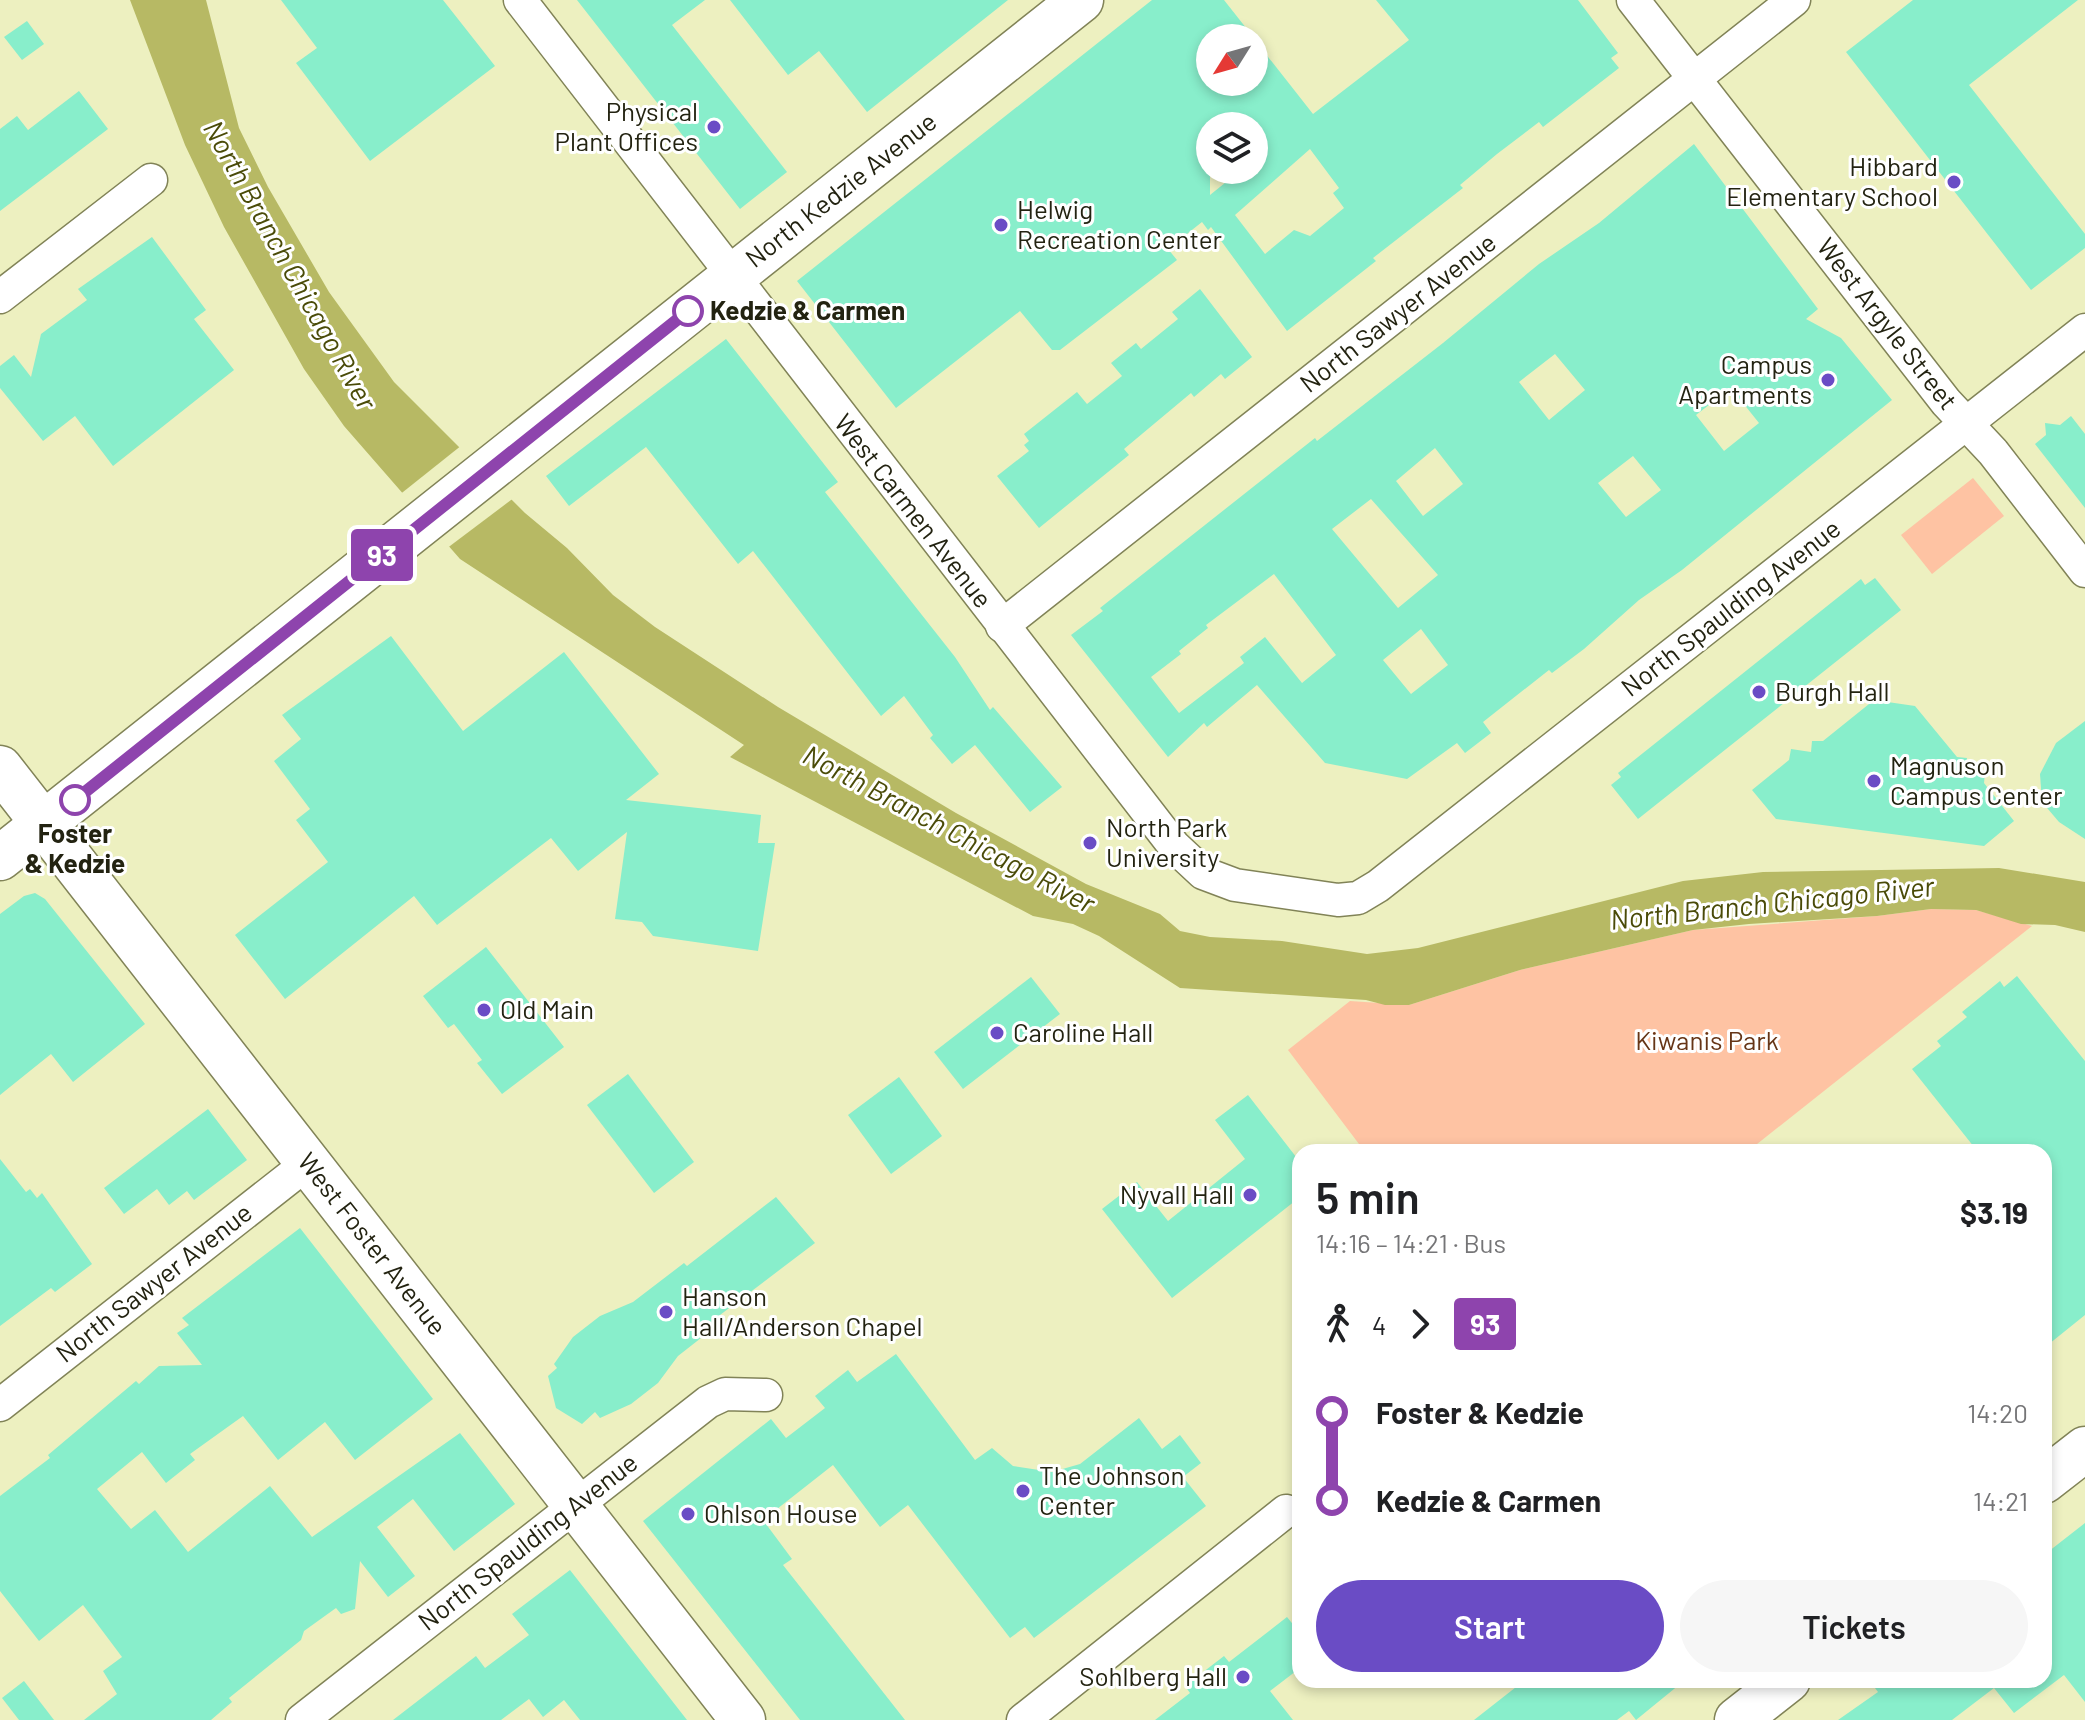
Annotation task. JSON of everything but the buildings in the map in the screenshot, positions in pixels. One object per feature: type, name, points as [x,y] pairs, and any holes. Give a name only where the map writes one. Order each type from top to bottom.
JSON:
[{"type":"main road","name":"North Kedzie Avenue","points":[[0,858],[1081,0]]},
{"type":"main road","name":"West Foster Avenue","points":[[0,768],[743,1720]]},
{"type":"main road","points":[[2052,1475],[2085,1449]]},
{"type":"main road","points":[[1737,1720],[1778,1688]]},
{"type":"street","name":"West Carmen Avenue","points":[[520,0],[1174,846],[1203,873],[1235,885],[1338,900],[1358,898],[1378,886]]},
{"type":"street","name":"West Argyle Street","points":[[1633,0],[1946,402],[1993,452],[2085,571]]},
{"type":"street","name":"North Sawyer Avenue","points":[[1002,626],[1794,0]]},
{"type":"street","points":[[0,297],[151,180]]},
{"type":"street","name":"North Spaulding Avenue","points":[[1378,886],[2085,330]]},
{"type":"street","name":"North Sawyer Avenue","points":[[0,1405],[308,1163]]},
{"type":"street","name":"North Spaulding Avenue","points":[[302,1720],[708,1402],[725,1394],[766,1395]]},
{"type":"street","points":[[1023,1720],[1286,1511]]},
{"type":"green space","points":[[1973,478],[2004,516],[1932,574],[1901,535]]},
{"type":"green space","name":"Kiwanis Park","points":[[1931,909],[1976,910],[2032,926],[1757,1144],[1359,1144],[1288,1050],[1350,1001],[1409,1005],[1520,970],[1693,930]]},
{"type":"water","name":"North Branch Chicago River","points":[[130,0],[206,0],[239,128],[268,187],[329,292],[394,382],[525,513],[567,548],[613,595],[655,627],[778,707],[956,813],[1086,884],[1160,914],[1180,931],[1210,937],[1282,941],[1367,954],[1418,948],[1683,881],[1763,872],[1999,868],[2085,882],[2085,932],[2055,925],[2021,924],[1976,910],[1931,909],[1693,930],[1520,970],[1409,1005],[1180,988],[1099,936],[1073,924],[1033,916],[730,757],[744,745],[460,559],[344,426],[304,369],[224,227],[185,145]]},
{"type":"pier","points":[[462,445],[515,497],[446,549],[398,496]]},
{"type":"bus line","name":"93","points":[[75,800],[688,311]]},
{"type":"place","name":"Physical Plant Offices","points":[[714,127]]},
{"type":"place","name":"Hibbard Elementary School","points":[[1954,182]]},
{"type":"place","name":"Helwig Recreation Center","points":[[1001,225]]},
{"type":"place","name":"Kedzie & Carmen","points":[[688,311]]},
{"type":"place","name":"Campus Apartments","points":[[1828,380]]},
{"type":"place","name":"Burgh Hall","points":[[1759,692]]},
{"type":"place","name":"Magnuson Campus Center","points":[[1874,781]]},
{"type":"place","name":"Foster & Kedzie","points":[[75,800]]},
{"type":"place","name":"North Park University","points":[[1090,843]]},
{"type":"place","name":"Old Main","points":[[484,1010]]},
{"type":"place","name":"Caroline Hall","points":[[997,1033]]},
{"type":"place","name":"Nyvall Hall","points":[[1250,1195]]},
{"type":"place","name":"Hanson Hall/Anderson Chapel","points":[[666,1312]]},
{"type":"place","name":"The Johnson Center","points":[[1023,1491]]},
{"type":"place","name":"Ohlson House","points":[[688,1514]]},
{"type":"place","name":"Sohlberg Hall","points":[[1243,1677]]}]
